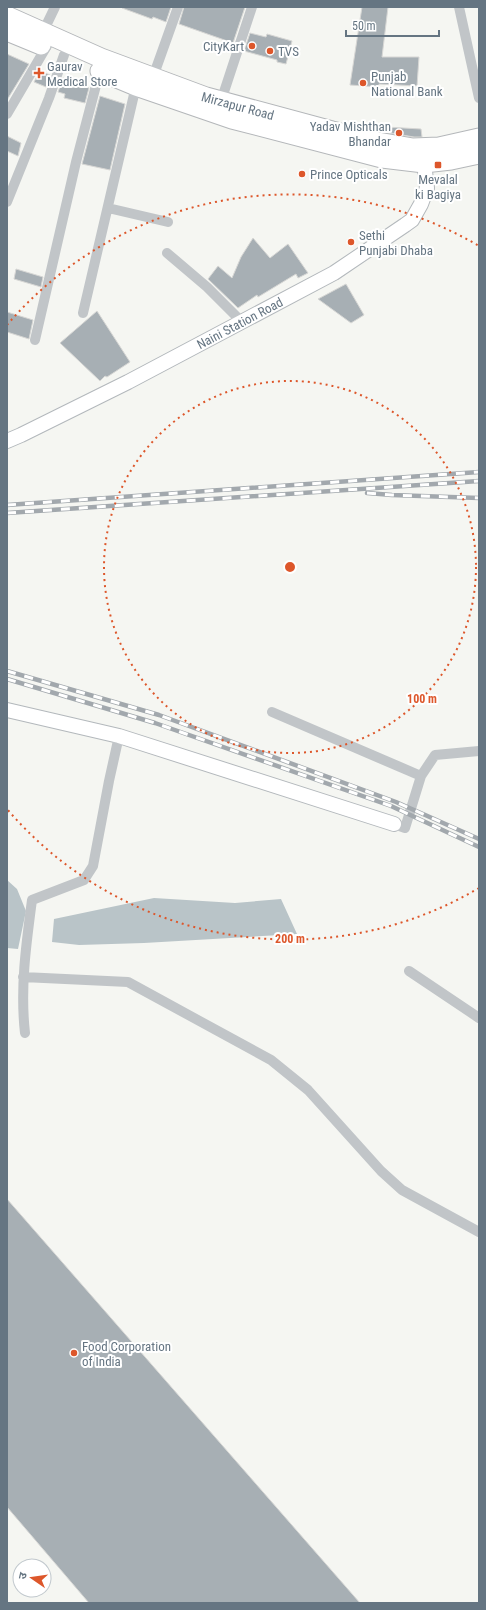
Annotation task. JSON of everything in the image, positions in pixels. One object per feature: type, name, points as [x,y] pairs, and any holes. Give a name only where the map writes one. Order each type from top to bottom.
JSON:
[{"type":"highway","name":"Mirzapur Road","points":[[7,16],[47,39],[64,55],[136,86],[232,119],[382,158],[423,156],[451,160],[479,154]]},
{"type":"highway","name":"Mirzapur Road","points":[[7,31],[47,39],[221,101],[378,142],[413,148],[423,156]]},
{"type":"highway","name":"Mirzapur Road","points":[[423,156],[439,147],[479,138]]},
{"type":"street","points":[[7,114],[47,39],[55,7]]},
{"type":"street","points":[[153,77],[178,7]]},
{"type":"street","points":[[221,101],[252,7]]},
{"type":"street","points":[[459,7],[479,98]]},
{"type":"street","points":[[7,202],[49,98],[64,55]]},
{"type":"street","points":[[35,340],[76,162],[100,70]]},
{"type":"street","points":[[83,313],[136,86]]},
{"type":"street","name":"Naini Station Road","points":[[7,440],[21,435],[113,389],[334,273],[412,220],[421,204],[426,188],[423,156]]},
{"type":"street","points":[[108,208],[168,222]]},
{"type":"street","points":[[168,253],[207,287],[242,322]]},
{"type":"street","points":[[7,710],[119,736],[405,828],[421,776],[435,755],[479,751]]},
{"type":"street","points":[[272,712],[421,776]]},
{"type":"street","points":[[25,1033],[23,1015],[23,977],[32,900],[84,880],[92,866],[119,736]]},
{"type":"street","points":[[409,971],[479,1018]]},
{"type":"street","points":[[23,977],[128,982],[264,1056],[308,1090],[381,1171],[402,1190],[479,1232]]},
{"type":"shaded area","points":[[7,880],[17,889],[26,911],[18,949],[7,948]]},
{"type":"shaded area","points":[[154,898],[235,903],[281,899],[297,934],[144,943],[79,945],[52,942],[54,919]]},
{"type":"building","points":[[122,7],[171,7],[166,22],[153,17],[152,19]]},
{"type":"building","points":[[184,7],[245,7],[233,43],[179,24]]},
{"type":"building","points":[[362,7],[388,7],[382,57],[419,57],[417,86],[379,84],[379,87],[350,85]]},
{"type":"building","points":[[250,33],[266,37],[267,34],[292,41],[286,64],[244,51]]},
{"type":"building","points":[[7,54],[29,64],[7,100]]},
{"type":"building","points":[[40,71],[50,75],[46,87],[34,82]]},
{"type":"building","points":[[63,78],[89,88],[85,103],[64,98],[65,94],[58,92]]},
{"type":"building","points":[[100,96],[125,104],[110,170],[82,164]]},
{"type":"building","points":[[386,127],[421,129],[422,137],[385,132]]},
{"type":"building","points":[[7,136],[21,143],[18,156],[7,151]]},
{"type":"building","points":[[253,238],[270,258],[288,244],[308,273],[298,278],[296,274],[258,297],[257,295],[238,308],[208,279],[218,266],[232,278],[241,257]]},
{"type":"building","points":[[16,269],[43,277],[41,287],[14,279]]},
{"type":"building","points":[[346,284],[364,315],[351,323],[318,299]]},
{"type":"building","points":[[97,311],[130,362],[107,377],[105,376],[100,381],[60,343]]},
{"type":"building","points":[[7,312],[33,320],[29,339],[7,332]]},
{"type":"building","name":"Food Corporation of India","points":[[7,1199],[360,1603],[89,1603],[7,1507]]},
{"type":"railway","points":[[7,505],[479,472]]},
{"type":"railway","points":[[7,513],[479,481]]},
{"type":"railway","points":[[367,493],[479,498]]},
{"type":"railway","points":[[7,671],[159,715],[396,802],[479,839]]},
{"type":"railway","points":[[7,679],[155,723],[391,806],[479,847]]},
{"type":"place","name":"CityKart","points":[[252,46]]},
{"type":"place","name":"TVS","points":[[270,51]]},
{"type":"place","name":"Gaurav Medical Store","points":[[39,73]]},
{"type":"place","name":"Punjab National Bank","points":[[363,83]]},
{"type":"place","name":"Yadav Mishthan Bhandar","points":[[399,133]]},
{"type":"place","name":"Mevalal ki Bagiya","points":[[438,165]]},
{"type":"place","name":"Prince Opticals","points":[[302,174]]},
{"type":"place","name":"Sethi Punjabi Dhaba","points":[[351,242]]},
{"type":"place","name":"Food Corporation of India","points":[[74,1353]]}]
